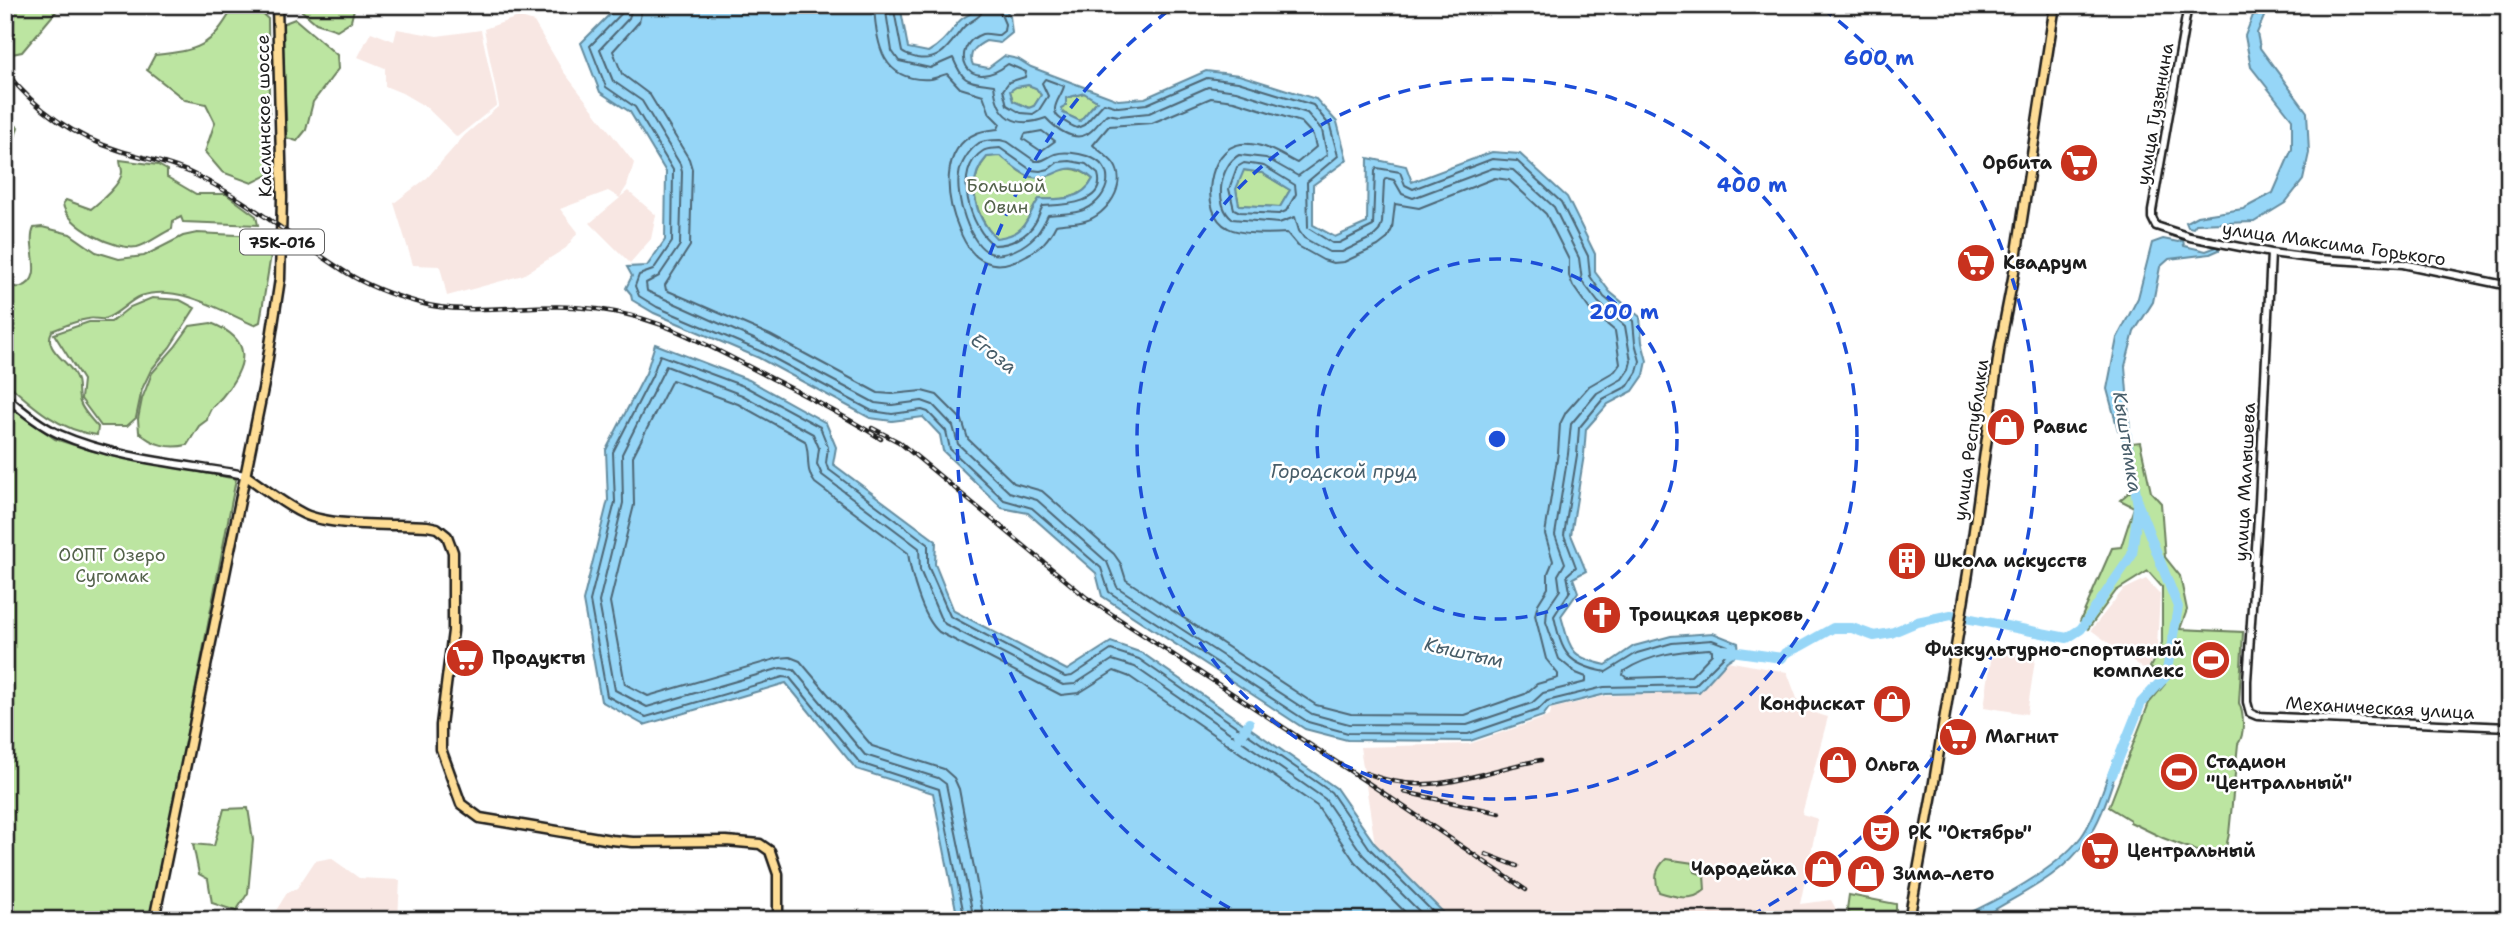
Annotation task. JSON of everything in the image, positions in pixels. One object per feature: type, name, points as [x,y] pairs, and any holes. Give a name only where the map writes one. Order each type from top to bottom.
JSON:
[{"type":"main road","name":"Каслинское шоссе","points":[[246,475],[264,384],[280,279],[282,197],[277,5]]},
{"type":"main road","name":"улица Республики","points":[[1909,920],[1933,788],[2055,5]]},
{"type":"main road","points":[[246,475],[285,504],[307,516],[334,521],[427,526],[437,528],[447,536],[453,552],[453,631],[441,725],[441,749],[461,804],[480,818],[573,835],[633,842],[726,841],[760,845],[770,851],[778,874],[778,920]]},
{"type":"main road","name":"75К-016","points":[[155,920],[246,475]]},
{"type":"street","name":"улица Гузынина","points":[[2156,226],[2152,211],[2188,5]]},
{"type":"street","name":"улица Максима Горького","points":[[2156,226],[2190,237],[2271,253],[2403,264],[2509,286]]},
{"type":"street","name":"улица Малышева","points":[[2250,713],[2247,681],[2271,253]]},
{"type":"street","points":[[5,396],[56,433],[82,443],[122,453],[246,475]]},
{"type":"street","name":"Механическая улица","points":[[2250,713],[2257,716],[2509,727]]},
{"type":"shaded area","points":[[518,17],[534,22],[563,71],[634,163],[627,186],[620,197],[628,191],[656,215],[651,239],[630,263],[590,223],[620,198],[608,191],[560,209],[578,232],[566,248],[523,275],[447,296],[440,266],[413,265],[394,203],[427,178],[465,135],[499,106],[484,29]]},
{"type":"shaded area","points":[[397,29],[437,36],[481,30],[497,105],[457,137],[426,107],[385,86],[385,68],[358,57],[371,32],[394,41]]},
{"type":"shaded area","points":[[2146,579],[2160,594],[2157,646],[2147,671],[2091,630],[2123,590]]},
{"type":"shaded area","points":[[1993,647],[2036,653],[2027,714],[1984,707]]},
{"type":"shaded area","points":[[1727,661],[1787,672],[1801,709],[1828,717],[1802,814],[1818,819],[1800,904],[1831,900],[1842,920],[1451,920],[1375,844],[1360,747],[1469,744],[1550,716],[1551,709],[1605,696],[1699,692]]},
{"type":"shaded area","points":[[331,858],[359,878],[400,880],[398,920],[270,920],[287,893],[297,888],[315,861]]},
{"type":"green space","points":[[295,5],[355,5],[351,21],[337,30],[316,23]]},
{"type":"green space","points":[[7,7],[59,8],[22,52],[7,55]]},
{"type":"green space","points":[[233,8],[257,9],[268,19],[270,174],[252,183],[222,172],[205,152],[215,122],[206,104],[185,100],[147,70],[155,55],[202,45],[217,32]]},
{"type":"green space","points":[[295,19],[337,55],[338,69],[313,102],[306,130],[297,141],[287,138],[282,24]]},
{"type":"green space","points":[[1028,85],[1036,88],[1041,95],[1034,106],[1029,108],[1013,101],[1010,91],[1015,87]]},
{"type":"green space","points":[[1084,93],[1097,101],[1080,121],[1063,113],[1061,108],[1066,105],[1066,98]]},
{"type":"green space","points":[[5,117],[18,127],[5,186]]},
{"type":"green space","name":"Большой Овин","points":[[1000,155],[1026,175],[1042,177],[1073,169],[1093,179],[1089,186],[1077,195],[1063,199],[1039,199],[1020,230],[996,239],[978,210],[975,188],[976,177],[987,157]]},
{"type":"green space","points":[[120,160],[158,165],[167,170],[167,177],[196,194],[226,194],[256,216],[258,225],[183,222],[181,217],[173,221],[172,229],[137,247],[105,241],[73,221],[63,204],[66,200],[91,209],[110,192],[121,176]]},
{"type":"green space","points":[[1243,170],[1262,173],[1290,190],[1280,207],[1239,205],[1236,189]]},
{"type":"green space","points":[[42,227],[70,234],[96,252],[119,259],[144,256],[183,236],[197,233],[258,236],[271,246],[260,322],[254,325],[199,300],[170,293],[155,293],[136,298],[104,319],[83,320],[52,331],[50,343],[75,376],[80,403],[98,427],[97,435],[59,423],[36,408],[5,381],[5,285],[21,287],[33,277],[32,235],[34,228]]},
{"type":"green space","points":[[152,298],[180,300],[195,308],[170,347],[151,370],[142,389],[136,418],[127,426],[101,426],[81,399],[83,380],[54,334],[89,322],[111,322],[130,307]]},
{"type":"green space","points":[[211,323],[235,337],[240,345],[241,364],[237,374],[187,445],[168,446],[155,443],[139,432],[138,419],[152,373],[190,326]]},
{"type":"green space","name":"ООПТ Озеро Сугомак","points":[[5,402],[55,439],[93,451],[236,479],[151,920],[5,920]]},
{"type":"green space","name":"Стадион \"Центральный\"","points":[[2140,442],[2151,492],[2161,503],[2165,557],[2180,576],[2187,610],[2180,629],[2243,632],[2239,703],[2243,730],[2238,744],[2229,834],[2226,847],[2218,859],[2163,838],[2130,822],[2109,807],[2149,703],[2165,684],[2150,667],[2162,644],[2162,587],[2148,571],[2116,591],[2088,629],[2080,621],[2112,548],[2121,547],[2134,507],[2120,500],[2139,484],[2131,443]]},
{"type":"green space","points":[[248,808],[253,840],[248,893],[236,911],[212,903],[208,879],[199,874],[193,844],[214,846],[224,809]]},
{"type":"green space","points":[[1666,859],[1693,863],[1695,872],[1704,875],[1705,890],[1689,897],[1659,892],[1656,874]]},
{"type":"green space","points":[[1849,895],[1896,904],[1896,920],[1851,920],[1847,909]]},
{"type":"water","name":"Городской пруд","points":[[619,5],[900,5],[908,48],[928,52],[941,43],[959,21],[979,5],[1002,5],[1010,16],[1012,33],[1000,43],[986,41],[976,48],[971,57],[973,65],[988,68],[1004,56],[1018,59],[1031,67],[1118,100],[1145,98],[1206,71],[1239,75],[1316,99],[1337,122],[1347,160],[1313,185],[1313,225],[1335,237],[1367,223],[1368,158],[1406,166],[1412,182],[1492,152],[1520,154],[1567,197],[1595,254],[1595,272],[1610,292],[1640,317],[1647,361],[1644,375],[1633,391],[1608,404],[1586,429],[1571,535],[1586,571],[1573,578],[1578,592],[1561,616],[1570,644],[1578,655],[1606,665],[1634,646],[1671,636],[1713,633],[1738,643],[1739,653],[1727,661],[1699,692],[1606,694],[1549,708],[1543,716],[1470,741],[1347,740],[1305,729],[1102,596],[1096,573],[1028,513],[1002,508],[943,451],[940,435],[923,417],[892,421],[870,418],[759,358],[654,313],[632,300],[626,288],[632,276],[627,267],[647,266],[665,240],[666,172],[630,112],[600,92],[581,43]],"holes":[[[1028,85],[1036,88],[1041,95],[1034,106],[1029,108],[1013,101],[1010,91]],[[1084,93],[1097,101],[1080,121],[1063,113],[1061,108],[1066,105],[1066,98]],[[1000,156],[1019,171],[1032,177],[1075,169],[1093,179],[1089,186],[1077,195],[1063,199],[1039,199],[1020,230],[996,238],[982,219],[975,198],[976,177],[987,157]],[[1244,170],[1262,173],[1290,190],[1280,207],[1239,205],[1236,189]]]},
{"type":"water","points":[[2257,5],[2269,5],[2257,33],[2260,48],[2307,112],[2309,153],[2303,180],[2285,203],[2254,222],[2196,224],[2193,228],[2188,227],[2186,222],[2197,216],[2243,209],[2273,193],[2292,149],[2292,119],[2251,67],[2245,36]]},
{"type":"water","points":[[2163,239],[2178,242],[2183,240],[2184,246],[2206,251],[2219,246],[2219,250],[2210,254],[2169,259],[2160,267],[2153,302],[2134,332],[2125,366],[2130,431],[2118,430],[2107,389],[2117,338],[2138,298],[2152,243]]},
{"type":"water","points":[[655,344],[749,380],[826,423],[836,447],[833,464],[936,541],[935,564],[954,611],[1067,670],[1111,642],[1142,653],[1336,788],[1375,844],[1451,920],[958,920],[933,793],[856,769],[786,683],[644,725],[601,701],[583,601],[608,500],[606,450],[646,373]]},
{"type":"water","points":[[2113,762],[2118,766],[2092,833],[2065,864],[2040,883],[1986,915],[1975,920],[1954,920],[2022,885],[2069,850],[2090,821]]},
{"type":"waterway","name":"Кыштымка","points":[[1724,650],[1782,658],[1785,653],[1833,628],[1852,628],[1874,636],[1891,633],[1917,622],[1951,615],[2067,638],[2081,629],[2132,555],[2138,506],[2124,419]]},
{"type":"waterway","points":[[2112,775],[2141,703],[2166,676],[2178,607],[2139,507]]},
{"type":"waterway","name":"Кыштым","points":[[1239,738],[1249,723]]},
{"type":"railway","points":[[5,71],[29,98],[72,130],[104,145],[174,166],[212,183],[347,273],[373,287],[438,307],[573,307],[627,314],[651,321],[717,350],[824,405],[881,439]]},
{"type":"railway","points":[[872,428],[899,442],[1087,598],[1526,890]]},
{"type":"railway","points":[[1366,773],[1390,781],[1434,784],[1541,760]]},
{"type":"railway","points":[[1404,792],[1500,813]]},
{"type":"railway","points":[[1486,854],[1517,866]]},
{"type":"place","name":"Орбита","points":[[2079,163]]},
{"type":"place","name":"Квадрум","points":[[1976,263]]},
{"type":"place","name":"Равис","points":[[2006,427]]},
{"type":"place","name":"Школа искусств","points":[[1907,561]]},
{"type":"place","name":"Троицкая церковь","points":[[1602,615]]},
{"type":"place","name":"Продукты","points":[[465,658]]},
{"type":"place","name":"Физкультурно-спортивный комплекс","points":[[2211,660]]},
{"type":"place","name":"Конфискат","points":[[1892,704]]},
{"type":"place","name":"Магнит","points":[[1958,737]]},
{"type":"place","name":"Ольга","points":[[1838,765]]},
{"type":"place","name":"Стадион \"Центральный\"","points":[[2179,772]]},
{"type":"place","name":"РК \"Октябрь\"","points":[[1881,833]]},
{"type":"place","name":"Центральный","points":[[2100,851]]},
{"type":"place","name":"Чародейка","points":[[1823,869]]},
{"type":"place","name":"Зима-лето","points":[[1866,874]]},
{"type":"water label","name":"Егоза","points":[[994,353]]}]
